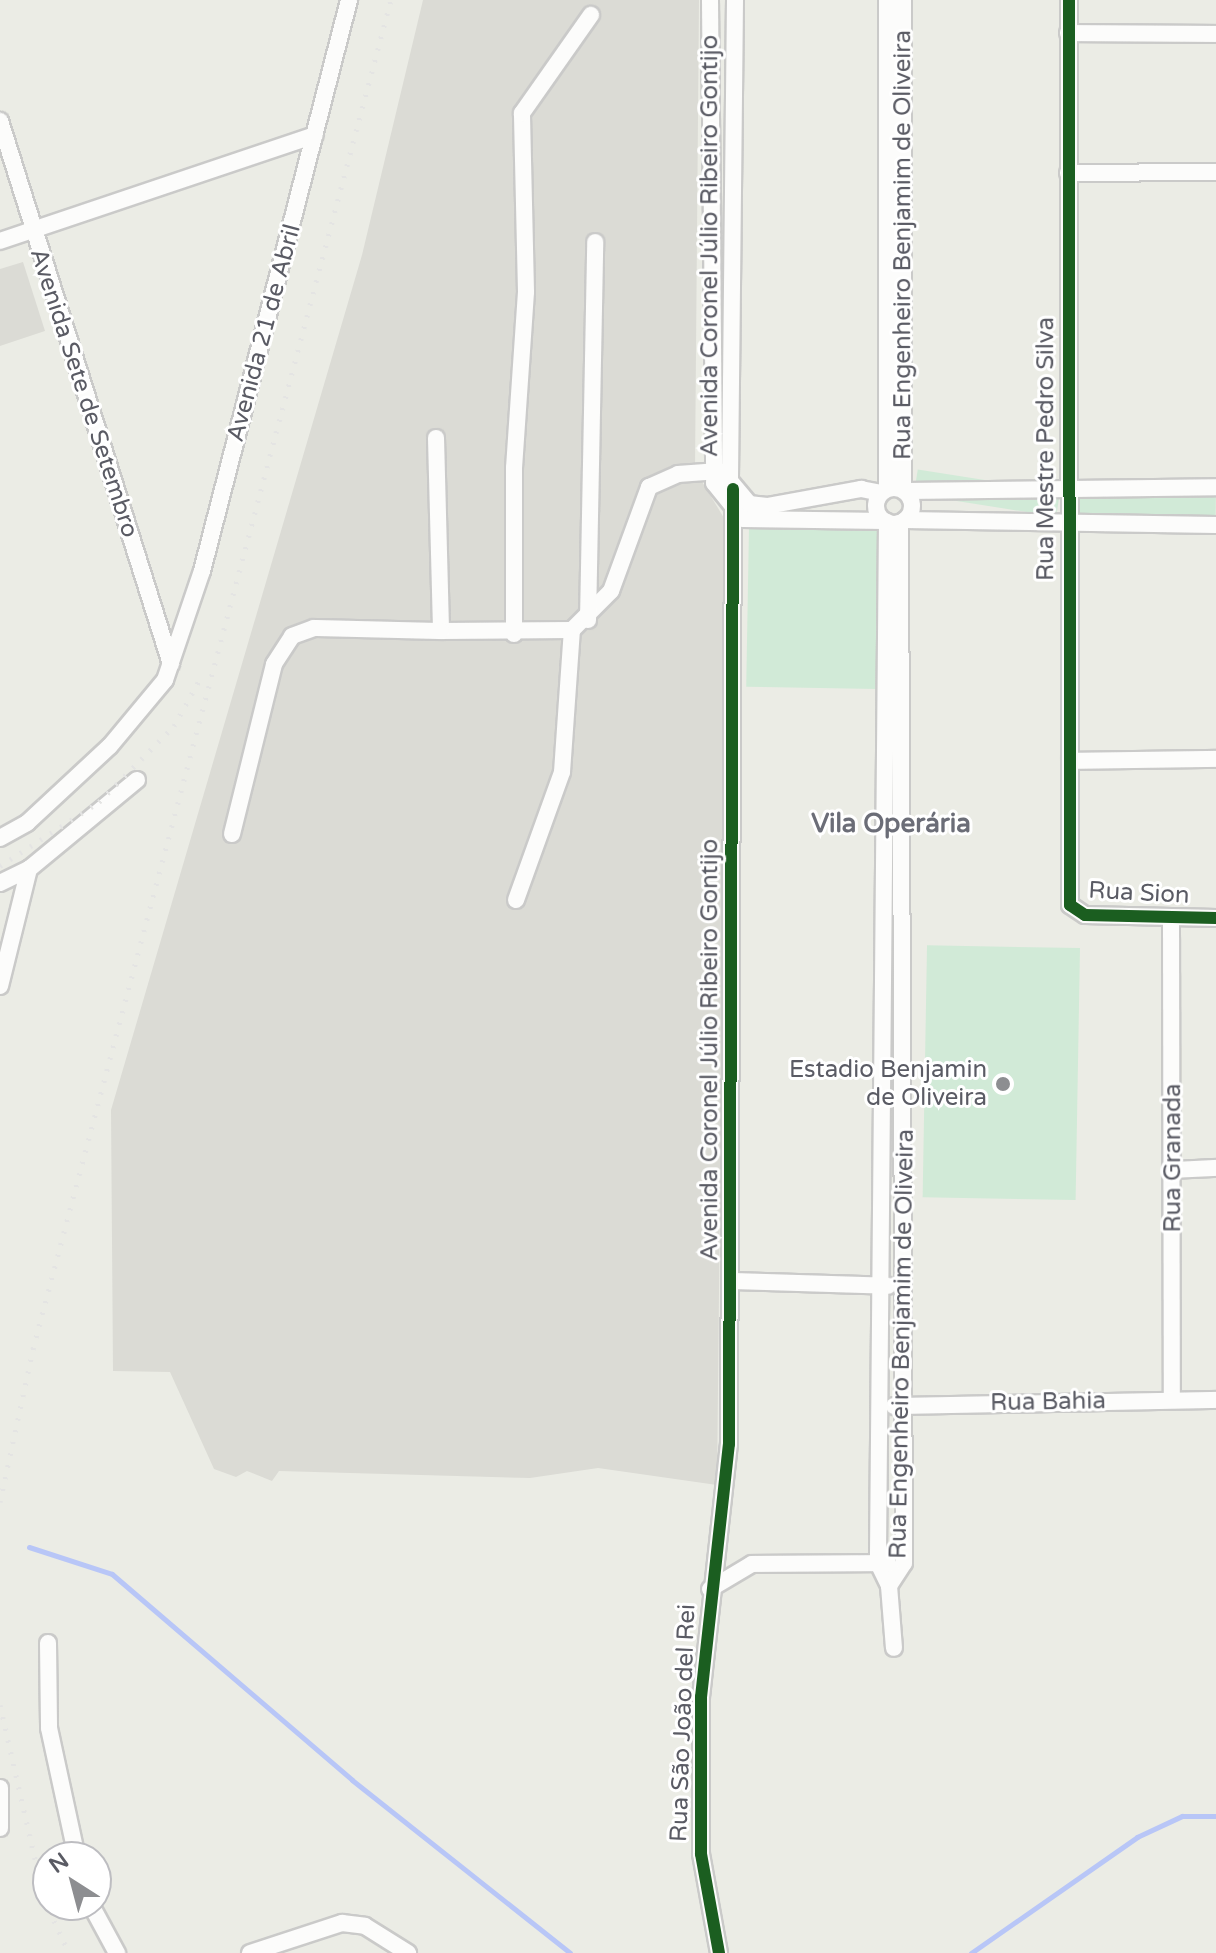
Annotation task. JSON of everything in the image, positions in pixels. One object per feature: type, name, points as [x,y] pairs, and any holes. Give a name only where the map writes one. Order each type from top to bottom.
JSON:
[{"type":"street","name":"Avenida 21 de Abril","points":[[0,838],[27,823],[110,746],[171,664],[202,571],[349,0]]},
{"type":"street","name":"Avenida Coronel Júlio Ribeiro Gontijo","points":[[710,0],[710,280],[719,471],[730,510],[733,1281],[729,1444],[710,1589]]},
{"type":"street","name":"Avenida Coronel Júlio Ribeiro Gontijo","points":[[735,0],[731,278],[719,471],[749,504],[895,490]]},
{"type":"street","name":"Rua Engenheiro Benjamim de Oliveira","points":[[887,0],[885,284],[895,490]]},
{"type":"street","name":"Rua Engenheiro Benjamim de Oliveira","points":[[895,490],[904,283],[903,0]]},
{"type":"street","name":"Rua Mestre Pedro Silva","points":[[1069,0],[1070,898]]},
{"type":"street","points":[[514,634],[514,468],[526,292],[522,113],[591,15]]},
{"type":"street","points":[[1068,33],[1216,34]]},
{"type":"street","points":[[885,88],[904,87]]},
{"type":"street","points":[[710,97],[734,96]]},
{"type":"street","name":"Avenida Sete de Setembro","points":[[0,121],[171,664]]},
{"type":"street","points":[[0,241],[315,135]]},
{"type":"street","points":[[1068,173],[1216,172]]},
{"type":"street","points":[[588,620],[595,242]]},
{"type":"street","points":[[710,280],[731,278]]},
{"type":"street","points":[[885,284],[904,283]]},
{"type":"street","points":[[436,438],[441,631]]},
{"type":"street","points":[[232,834],[274,664],[292,636],[314,628],[514,634],[572,630],[588,620],[611,591],[649,487],[668,476],[719,471]]},
{"type":"street","points":[[894,522],[877,511],[895,490],[1069,485],[1216,487]]},
{"type":"street","points":[[733,489],[730,510],[761,521],[1216,525]]},
{"type":"street","points":[[894,522],[912,509],[895,490]]},
{"type":"street","name":"Rua Engenheiro Benjamim de Oliveira","points":[[894,522],[882,746],[878,1563],[889,1586],[894,1648]]},
{"type":"street","name":"Rua Engenheiro Benjamim de Oliveira","points":[[889,1586],[904,1563],[900,746],[894,522]]},
{"type":"street","points":[[516,900],[562,772],[572,630]]},
{"type":"street","points":[[882,746],[900,746]]},
{"type":"street","points":[[1070,761],[1216,759]]},
{"type":"street","points":[[0,883],[29,869],[137,780]]},
{"type":"street","points":[[0,986],[29,869]]},
{"type":"street","name":"Rua Sion","points":[[1070,898],[1085,915],[1216,918]]},
{"type":"street","name":"Rua Granada","points":[[1171,918],[1172,1399]]},
{"type":"street","points":[[1173,1170],[1216,1168]]},
{"type":"street","points":[[733,1281],[903,1287]]},
{"type":"street","name":"Rua Bahia","points":[[880,1406],[1216,1400]]},
{"type":"street","points":[[710,1589],[752,1564],[904,1563]]},
{"type":"street","name":"Rua São João del Rei","points":[[710,1589],[701,1854],[719,1953]]},
{"type":"street","points":[[48,1643],[49,1728],[74,1841]]},
{"type":"street","points":[[0,1788],[0,1828]]},
{"type":"street","points":[[100,1921],[117,1953]]},
{"type":"street","points":[[250,1953],[342,1923],[365,1926],[408,1953]]},
{"type":"shaded area","points":[[423,0],[699,0],[695,470],[727,523],[717,1485],[598,1468],[530,1478],[279,1471],[272,1481],[247,1471],[236,1477],[214,1469],[170,1372],[113,1371],[111,1110],[362,255]]},
{"type":"shaded area","points":[[23,262],[45,331],[0,346],[0,269]]},
{"type":"green space","points":[[918,469],[1060,492],[1056,517],[914,494]]},
{"type":"green space","points":[[1074,488],[1216,490],[1215,518],[1074,516]]},
{"type":"green space","points":[[749,526],[880,528],[877,689],[746,687]]},
{"type":"green space","name":"Estadio Benjamin de Oliveira","points":[[927,945],[1080,948],[1076,1200],[923,1197]]},
{"type":"waterway","points":[[29,1547],[112,1574],[352,1780],[570,1953]]},
{"type":"waterway","points":[[971,1953],[1137,1837],[1182,1816],[1216,1816]]},
{"type":"railway","points":[[0,1502],[33,1349],[391,0]]},
{"type":"railway","points":[[0,866],[99,802],[174,726],[202,675]]},
{"type":"railway","points":[[0,1705],[44,1899],[69,1953]]},
{"type":"cycle path","points":[[1069,0],[1070,905],[1085,915],[1216,918]]},
{"type":"cycle path","points":[[719,1953],[701,1854],[701,1697],[729,1444],[733,489]]},
{"type":"place","name":"Estadio Benjamin de Oliveira","points":[[1003,1084]]},
{"type":"district","name":"Vila Operária","points":[[891,824]]}]
